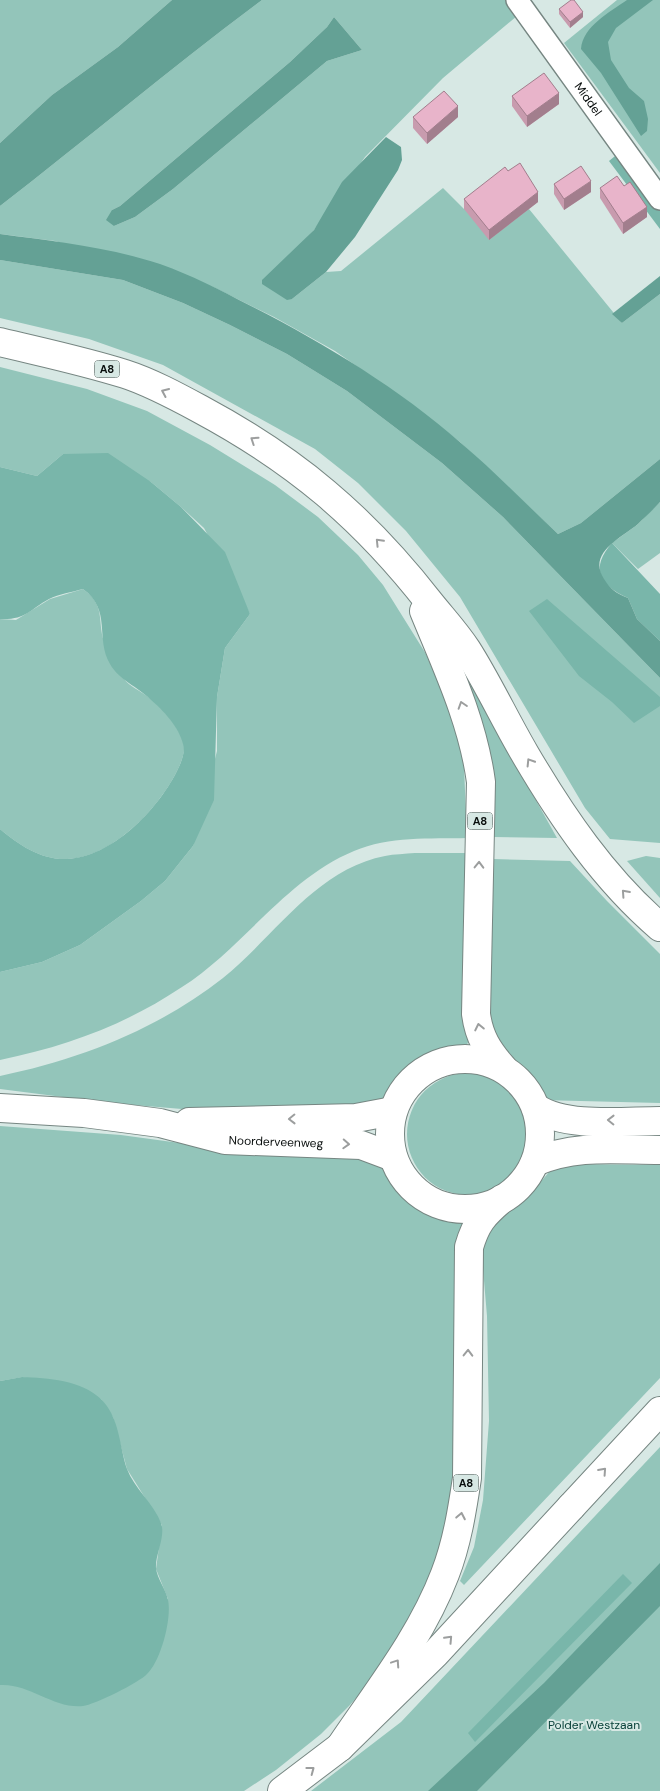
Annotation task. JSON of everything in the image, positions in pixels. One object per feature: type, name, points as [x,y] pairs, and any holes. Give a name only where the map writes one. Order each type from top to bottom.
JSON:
[{"type":"main road","name":"A8","points":[[0,342],[126,374],[236,427],[339,503],[360,522],[411,579],[466,649],[525,754],[570,826],[611,878],[642,912],[660,927]]},
{"type":"main road","name":"A8","points":[[411,579],[454,681],[477,752],[481,782],[476,1014],[478,1031],[486,1049],[503,1068]]},
{"type":"main road","points":[[460,1060],[482,1061],[503,1068],[521,1082],[536,1108],[541,1139],[536,1162],[518,1187],[502,1199],[485,1206],[457,1209],[433,1201],[412,1187],[393,1156],[390,1131],[393,1111],[403,1091],[419,1075],[439,1064],[460,1060]]},
{"type":"main road","name":"Noorderveenweg","points":[[0,1108],[84,1113],[160,1123],[225,1140],[361,1145],[393,1156]]},
{"type":"main road","points":[[536,1108],[563,1120],[660,1121]]},
{"type":"main road","name":"Noorderveenweg","points":[[160,1123],[356,1118],[393,1111]]},
{"type":"main road","points":[[536,1162],[564,1151],[584,1149],[660,1150]]},
{"type":"main road","name":"A8","points":[[340,1747],[415,1635],[445,1575],[454,1547],[467,1478],[469,1247],[474,1231],[482,1216],[502,1199]]},
{"type":"main road","name":"A8","points":[[282,1791],[340,1747],[435,1654],[660,1412]]},
{"type":"street","name":"Middel","points":[[517,0],[660,199]]},
{"type":"green space","points":[[0,0],[172,0],[118,47],[52,95],[0,143]]},
{"type":"green space","points":[[262,0],[505,0],[517,16],[443,78],[365,157],[314,230],[297,248],[292,299],[326,272],[341,271],[443,188],[464,209],[529,209],[622,323],[660,294],[660,459],[581,523],[558,534],[460,442],[411,404],[335,351],[274,317],[213,287],[55,241],[0,234],[0,206]],"holes":[[[334,17],[362,50],[327,61],[173,189],[135,217],[114,226],[112,210],[120,206],[290,62],[327,27]]]},
{"type":"green space","points":[[617,0],[660,0],[660,173],[564,43]]},
{"type":"green space","points":[[0,260],[123,280],[183,303],[287,354],[347,391],[442,463],[503,517],[660,678],[660,843],[610,839],[585,808],[460,597],[406,531],[358,483],[315,449],[163,365],[89,339],[0,318]]},
{"type":"green space","points":[[0,367],[87,389],[147,411],[210,445],[275,485],[318,517],[358,555],[383,585],[426,654],[456,725],[464,767],[467,838],[395,841],[367,846],[354,851],[330,863],[307,879],[204,971],[161,1000],[117,1023],[72,1041],[0,1060],[0,972],[42,962],[80,945],[141,901],[165,881],[193,846],[217,751],[217,697],[225,648],[250,614],[204,528],[151,482],[63,454],[37,476],[0,467]]},
{"type":"green space","points":[[660,502],[660,553],[638,569],[612,543],[637,525]]},
{"type":"green space","points":[[83,589],[95,601],[98,607],[105,645],[123,677],[164,712],[179,731],[184,748],[179,767],[168,787],[131,830],[116,841],[84,857],[57,859],[31,850],[15,841],[0,829],[0,619],[16,620],[50,599]]},
{"type":"green space","points":[[461,666],[557,838],[493,837]]},
{"type":"green space","points":[[467,853],[469,1039],[466,1048],[439,1055],[411,1071],[392,1093],[376,1105],[230,1113],[110,1103],[0,1089],[0,1076],[60,1061],[118,1040],[145,1027],[198,996],[242,962],[297,907],[338,875],[360,863],[396,854]]},
{"type":"green space","points":[[646,856],[660,858],[660,898],[627,861]]},
{"type":"green space","points":[[493,859],[570,861],[660,954],[660,1103],[541,1100],[532,1086],[509,1061],[498,1040],[490,1010]]},
{"type":"green space","points":[[468,1073],[480,1074],[491,1078],[511,1091],[524,1111],[528,1122],[528,1146],[524,1157],[511,1177],[491,1190],[480,1194],[468,1195],[456,1194],[445,1190],[425,1177],[412,1157],[408,1146],[407,1134],[408,1122],[412,1111],[425,1091],[445,1078],[456,1074]]},
{"type":"green space","points":[[0,1126],[121,1135],[231,1150],[359,1154],[387,1170],[417,1205],[431,1213],[462,1221],[463,1281],[455,1508],[426,1602],[372,1680],[349,1706],[321,1734],[276,1770],[244,1791],[0,1791],[0,1685],[12,1684],[30,1690],[168,1599],[156,1569],[162,1525],[127,1469],[113,1417],[101,1399],[23,1377],[0,1381]]},
{"type":"green space","points":[[568,1164],[660,1165],[660,1378],[464,1585],[460,1581],[474,1547],[483,1500],[489,1421],[487,1316],[482,1257],[486,1236],[502,1217],[525,1200],[550,1171]]},
{"type":"green space","name":"Polder Westzaan","points":[[660,1447],[660,1791],[311,1791],[401,1722]]},
{"type":"shaded area","points":[[172,0],[262,0],[0,206],[0,143],[52,95],[118,47]]},
{"type":"shaded area","points":[[627,0],[653,0],[616,28],[608,42],[611,60],[629,88],[644,101],[648,119],[647,131],[641,136],[601,73],[581,49],[587,33],[598,20]]},
{"type":"shaded area","points":[[334,17],[362,50],[327,61],[173,189],[135,217],[114,226],[106,220],[112,210],[120,206],[290,62],[327,27]]},
{"type":"shaded area","points":[[386,137],[401,147],[402,160],[398,170],[355,237],[326,272],[292,299],[287,300],[262,284],[262,280],[314,230],[342,182]]},
{"type":"shaded area","points":[[620,152],[660,209],[660,229],[609,161]]},
{"type":"shaded area","points":[[0,234],[100,249],[160,264],[205,283],[305,335],[386,385],[437,423],[474,454],[558,534],[581,523],[660,459],[660,502],[638,524],[608,547],[600,561],[600,570],[604,579],[614,591],[628,598],[637,619],[660,641],[660,678],[503,517],[442,463],[347,391],[287,354],[230,325],[183,303],[123,280],[0,260]]},
{"type":"shaded area","points":[[660,276],[660,294],[622,323],[612,314]]},
{"type":"shaded area","points":[[108,453],[151,482],[181,507],[225,552],[250,614],[225,648],[217,697],[214,800],[193,846],[165,881],[141,901],[80,945],[42,962],[0,972],[0,829],[23,846],[39,854],[57,859],[84,856],[100,850],[116,841],[145,816],[168,787],[178,770],[183,755],[184,748],[181,738],[170,719],[145,695],[118,675],[110,664],[106,654],[97,606],[92,597],[83,589],[53,597],[22,616],[0,619],[0,467],[37,476],[63,454]]},
{"type":"shaded area","points":[[612,543],[660,594],[660,641],[637,619],[628,598],[610,587],[601,575],[601,560]]},
{"type":"shaded area","points":[[547,599],[660,697],[660,706],[634,723],[612,702],[579,676],[529,611]]},
{"type":"shaded area","points":[[22,1377],[64,1381],[84,1388],[101,1399],[112,1415],[130,1476],[154,1509],[161,1523],[162,1534],[156,1568],[167,1596],[169,1608],[167,1628],[161,1650],[152,1668],[143,1678],[89,1705],[72,1706],[62,1704],[21,1688],[11,1685],[0,1685],[0,1381]]},
{"type":"shaded area","points":[[660,1563],[660,1606],[477,1791],[428,1791],[544,1683]]},
{"type":"shaded area","points":[[623,1574],[632,1583],[475,1742],[468,1733]]},
{"type":"building","points":[[571,0],[574,0],[583,12],[570,22],[559,9]]},
{"type":"building","points":[[544,73],[559,93],[527,116],[512,96]]},
{"type":"building","points":[[444,91],[458,106],[427,133],[413,117]]},
{"type":"building","points":[[520,163],[538,192],[489,230],[464,199],[505,167],[508,171]]},
{"type":"building","points":[[581,166],[591,181],[564,199],[554,184]]},
{"type":"building","points":[[617,176],[624,186],[630,182],[647,207],[623,223],[600,188]]}]
